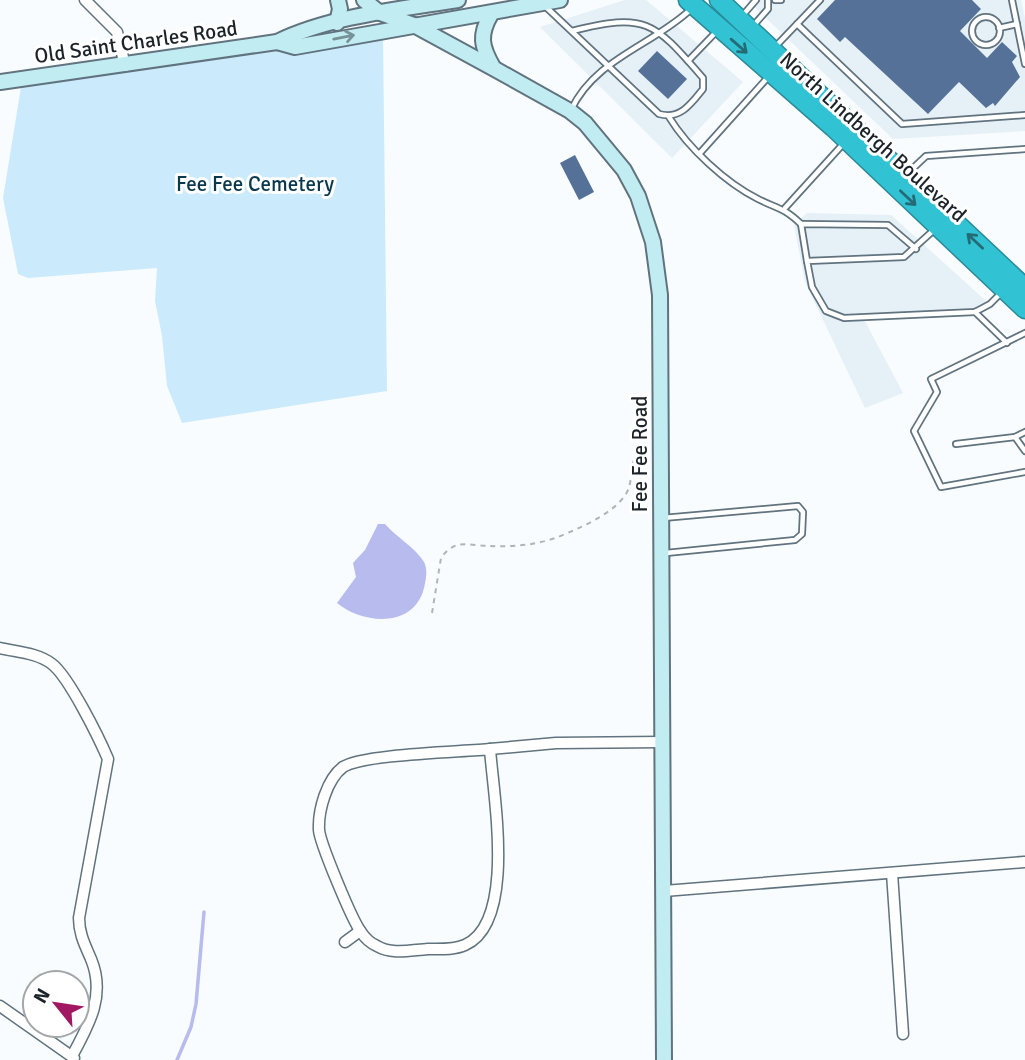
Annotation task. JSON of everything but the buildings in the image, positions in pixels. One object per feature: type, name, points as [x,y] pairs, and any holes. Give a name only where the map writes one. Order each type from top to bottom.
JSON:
[{"type":"highway","name":"North Lindbergh Boulevard","points":[[719,0],[1025,288]]},
{"type":"highway","name":"North Lindbergh Boulevard","points":[[691,3],[847,140],[1025,309]]},
{"type":"street","points":[[85,0],[117,32],[125,66]]},
{"type":"street","points":[[337,23],[340,9],[338,0]]},
{"type":"street","name":"Fee Fee Road","points":[[364,0],[380,13],[414,25],[570,111],[585,122],[624,170],[643,209],[653,242],[660,295],[664,1060]]},
{"type":"street","name":"Old Saint Charles Road","points":[[0,82],[277,42],[294,34],[380,13],[458,0]]},
{"type":"street","name":"Old Saint Charles Road","points":[[277,42],[295,47],[491,14],[512,4],[543,4],[561,0]]},
{"type":"street","points":[[491,14],[482,30],[481,43],[493,68]]},
{"type":"street","points":[[0,648],[38,656],[54,665],[97,734],[108,759],[79,918],[79,931],[98,981],[98,996],[74,1058],[0,1006]]},
{"type":"street","points":[[490,749],[499,862],[493,902],[483,930],[466,945],[454,948],[390,951],[368,941],[360,932],[319,832],[326,795],[334,775],[356,761],[556,743],[662,742]]},
{"type":"street","points":[[664,891],[1024,862]]},
{"type":"street","points":[[892,873],[903,1034]]},
{"type":"street","points":[[345,942],[360,932]]},
{"type":"lane","points":[[759,0],[768,0],[768,9],[745,24],[759,0]]},
{"type":"lane","points":[[775,0],[781,0]]},
{"type":"lane","points":[[772,50],[820,0]]},
{"type":"lane","points":[[1012,0],[1025,64]]},
{"type":"lane","points":[[570,111],[589,80],[632,47],[661,32],[691,3]]},
{"type":"lane","points":[[543,4],[659,114],[669,117],[678,131],[737,186],[759,199],[785,208],[801,224],[812,287],[826,311],[844,318],[975,312],[990,304],[1004,290]]},
{"type":"lane","points":[[982,18],[991,18],[999,28],[999,36],[989,44],[980,43],[974,37],[975,23],[982,18]]},
{"type":"lane","points":[[572,32],[613,20],[631,20],[661,32],[704,78],[703,89],[688,107],[669,117]]},
{"type":"lane","points":[[797,24],[902,124],[1025,115]]},
{"type":"lane","points":[[999,28],[1017,24]]},
{"type":"lane","points":[[688,61],[719,28]]},
{"type":"lane","points":[[700,153],[771,74]]},
{"type":"lane","points":[[785,208],[847,140]]},
{"type":"lane","points":[[906,176],[926,156],[1025,149]]},
{"type":"lane","points":[[801,224],[888,225],[916,249]]},
{"type":"lane","points":[[807,261],[904,257],[916,249],[938,226]]},
{"type":"lane","points":[[975,312],[1007,343]]},
{"type":"lane","points":[[1025,333],[931,379],[937,392],[914,431],[941,487],[1025,472]]},
{"type":"lane","points":[[956,443],[1015,437],[1025,432]]},
{"type":"lane","points":[[1015,437],[1025,451]]},
{"type":"lane","points":[[661,554],[795,540],[802,534],[803,512],[798,506],[662,518]]},
{"type":"path","points":[[432,613],[444,553],[457,545],[530,544],[571,531],[603,513],[624,496],[635,455],[661,444]]},
{"type":"shaded area","points":[[625,0],[646,0],[743,82],[672,158],[540,27]]},
{"type":"shaded area","points":[[747,0],[1021,0],[1025,18],[1025,131],[893,139]]},
{"type":"shaded area","points":[[807,213],[891,215],[986,301],[974,308],[861,314],[903,393],[865,408],[805,282],[794,225]]},
{"type":"green space","name":"Fee Fee Cemetery","points":[[383,34],[387,391],[182,423],[167,386],[155,301],[157,268],[28,278],[18,274],[3,198],[21,87]]},
{"type":"water","points":[[378,524],[385,524],[416,552],[424,562],[426,571],[424,588],[418,601],[410,610],[387,619],[361,616],[337,603],[356,577],[353,563],[365,550]]},
{"type":"waterway","points":[[177,1060],[191,1027],[196,1004],[204,912]]}]
